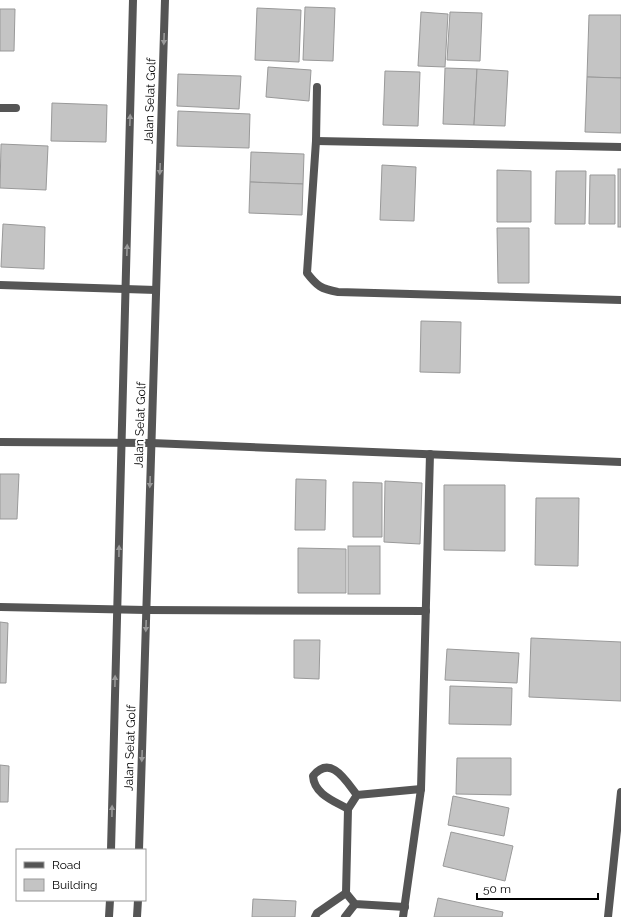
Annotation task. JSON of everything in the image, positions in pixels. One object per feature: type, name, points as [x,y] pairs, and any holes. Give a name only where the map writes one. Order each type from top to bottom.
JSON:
[{"type":"street","name":"Jalan Selat Golf","points":[[111,849],[133,0]]},
{"type":"street","name":"Jalan Selat Golf","points":[[139,849],[165,0]]},
{"type":"street","points":[[317,87],[316,141],[306,273],[316,284],[325,290],[621,300]]},
{"type":"street","points":[[0,108],[16,108]]},
{"type":"street","points":[[316,141],[621,147]]},
{"type":"street","points":[[0,285],[156,290]]},
{"type":"street","points":[[0,442],[122,443],[621,462]]},
{"type":"street","points":[[403,917],[421,789],[430,454]]},
{"type":"street","points":[[0,607],[146,610],[426,611]]},
{"type":"street","points":[[348,809],[316,789],[313,784],[313,776],[318,770],[328,767],[338,771],[357,795]]},
{"type":"street","points":[[357,795],[421,789]]},
{"type":"street","points":[[608,917],[621,792]]},
{"type":"street","points":[[357,795],[348,809],[346,893],[355,904],[405,907]]},
{"type":"street","points":[[315,917],[317,913],[346,893]]},
{"type":"street","points":[[109,917],[110,901]]},
{"type":"street","points":[[137,917],[138,901]]},
{"type":"street","points":[[345,917],[355,904]]},
{"type":"building","points":[[305,7],[335,8],[333,61],[303,60]]},
{"type":"building","points":[[257,8],[301,10],[299,62],[255,60]]},
{"type":"building","points":[[0,9],[15,9],[14,51],[0,51]]},
{"type":"building","points":[[421,12],[448,14],[445,67],[418,66]]},
{"type":"building","points":[[450,12],[482,13],[480,61],[447,60]]},
{"type":"building","points":[[589,15],[621,15],[621,78],[587,77]]},
{"type":"building","points":[[268,67],[311,70],[309,101],[266,97]]},
{"type":"building","points":[[445,68],[477,69],[474,125],[443,124]]},
{"type":"building","points":[[477,69],[508,71],[505,126],[474,125]]},
{"type":"building","points":[[385,71],[420,72],[418,126],[383,125]]},
{"type":"building","points":[[178,74],[241,76],[239,109],[177,106]]},
{"type":"building","points":[[587,77],[621,78],[621,133],[585,132]]},
{"type":"building","points":[[52,103],[107,105],[106,142],[51,141]]},
{"type":"building","points":[[178,111],[250,114],[249,148],[177,146]]},
{"type":"building","points":[[1,144],[48,146],[46,190],[0,188]]},
{"type":"building","points":[[251,152],[304,154],[303,184],[250,182]]},
{"type":"building","points":[[382,165],[416,167],[414,221],[380,220]]},
{"type":"building","points":[[618,169],[621,169],[621,227],[618,227]]},
{"type":"building","points":[[497,170],[531,171],[531,222],[497,222]]},
{"type":"building","points":[[556,171],[586,171],[585,224],[555,224]]},
{"type":"building","points":[[590,175],[615,175],[615,224],[589,224]]},
{"type":"building","points":[[250,182],[303,184],[302,215],[249,213]]},
{"type":"building","points":[[3,224],[45,227],[44,269],[1,267]]},
{"type":"building","points":[[497,228],[529,228],[529,283],[498,283]]},
{"type":"building","points":[[421,321],[461,322],[460,373],[420,372]]},
{"type":"building","points":[[0,474],[19,474],[17,519],[0,519]]},
{"type":"building","points":[[296,479],[326,480],[325,530],[295,530]]},
{"type":"building","points":[[385,481],[422,483],[420,544],[384,542]]},
{"type":"building","points":[[353,482],[382,483],[382,537],[353,537]]},
{"type":"building","points":[[444,485],[505,485],[505,551],[444,550]]},
{"type":"building","points":[[536,498],[579,498],[578,566],[535,565]]},
{"type":"building","points":[[348,546],[380,546],[380,594],[348,594]]},
{"type":"building","points":[[298,548],[346,549],[346,593],[298,593]]},
{"type":"building","points":[[0,622],[8,623],[6,683],[0,683]]},
{"type":"building","points":[[531,638],[621,642],[621,701],[529,697]]},
{"type":"building","points":[[294,640],[320,640],[319,679],[294,678]]},
{"type":"building","points":[[447,649],[519,653],[517,683],[445,680]]},
{"type":"building","points":[[450,686],[512,688],[511,725],[449,724]]},
{"type":"building","points":[[457,758],[511,758],[511,795],[456,794]]},
{"type":"building","points":[[0,765],[9,766],[8,802],[0,802]]},
{"type":"building","points":[[453,796],[509,808],[504,836],[448,825]]},
{"type":"building","points":[[451,832],[513,846],[505,881],[443,866]]},
{"type":"building","points":[[438,898],[503,912],[502,917],[434,917]]},
{"type":"building","points":[[253,899],[296,901],[295,917],[252,917]]}]
